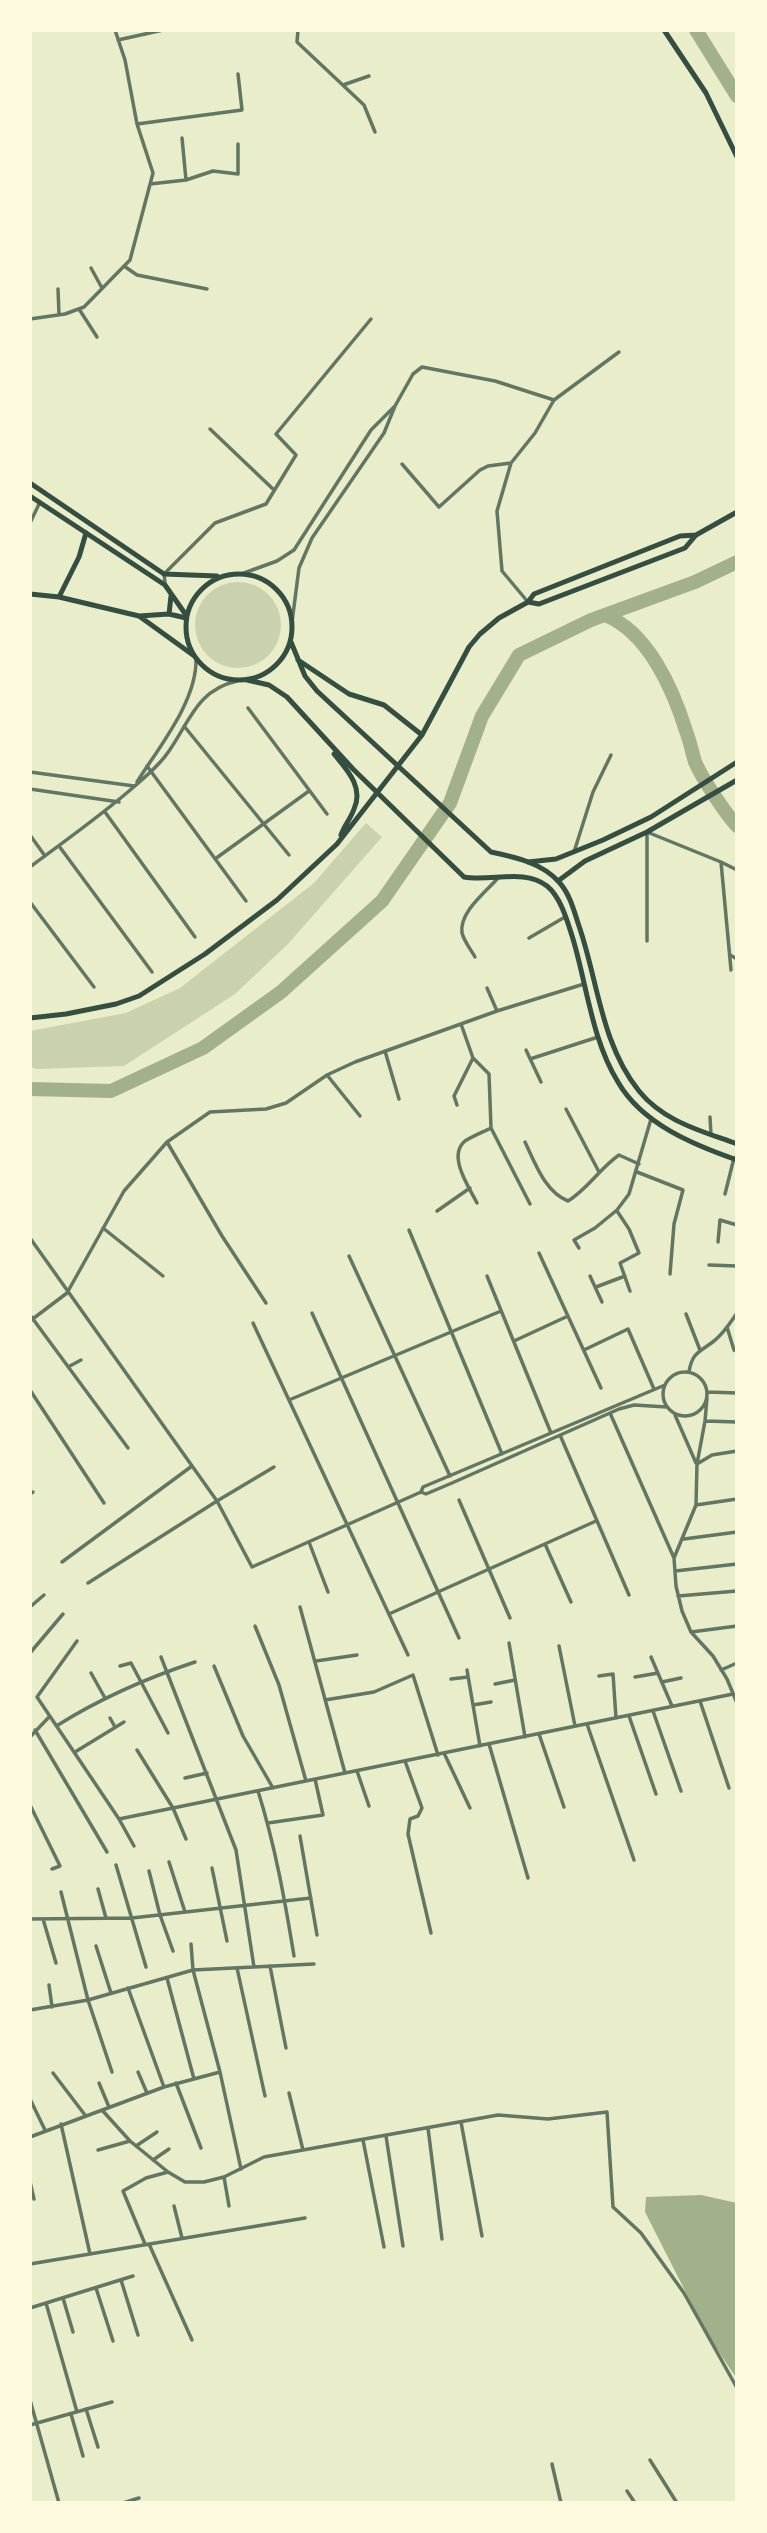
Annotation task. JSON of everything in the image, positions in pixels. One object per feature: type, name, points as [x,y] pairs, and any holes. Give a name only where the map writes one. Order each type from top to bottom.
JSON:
[{"type":"main road","points":[[664,30],[706,93],[737,157]]},
{"type":"main road","points":[[30,483],[164,574],[220,577],[244,573],[271,584],[282,595],[289,608],[292,622],[290,642],[284,656],[274,668],[262,676],[237,681],[221,678],[207,670],[139,616]]},
{"type":"main road","points":[[30,496],[165,585],[186,616]]},
{"type":"main road","points":[[528,602],[539,604],[685,548],[696,535],[737,512]]},
{"type":"main road","points":[[60,597],[79,557],[86,533]]},
{"type":"main road","points":[[30,1018],[116,1004],[139,996],[205,954],[257,916],[337,844],[422,735],[469,647],[487,626],[528,602],[534,594],[680,536],[696,535]]},
{"type":"main road","points":[[194,657],[187,642],[186,616],[198,592],[220,577]]},
{"type":"main road","points":[[30,594],[60,597],[139,616],[186,616]]},
{"type":"main road","points":[[169,614],[171,596]]},
{"type":"main road","points":[[290,642],[296,658],[317,691],[491,852],[528,862],[558,881],[571,902],[606,1029],[619,1061],[640,1092],[657,1108],[687,1126],[737,1144]]},
{"type":"main road","points":[[296,658],[349,694],[384,705],[422,735]]},
{"type":"main road","points":[[247,680],[269,685],[287,697],[353,769],[464,877],[479,880],[525,877],[549,887],[565,917],[586,983],[598,1037],[618,1084],[651,1119],[689,1140],[735,1159]]},
{"type":"main road","points":[[318,731],[354,780],[357,790],[355,809],[337,844]]},
{"type":"main road","points":[[528,862],[573,854],[651,817],[737,762]]},
{"type":"main road","points":[[549,887],[584,861],[647,832],[737,780]]},
{"type":"street","points":[[30,319],[79,309],[130,260],[153,173],[137,124],[125,60],[115,30]]},
{"type":"street","points":[[118,40],[163,30]]},
{"type":"street","points":[[298,30],[297,42],[364,105],[375,132]]},
{"type":"street","points":[[137,124],[242,110],[237,75]]},
{"type":"street","points":[[343,85],[369,76]]},
{"type":"street","points":[[182,138],[186,180]]},
{"type":"street","points":[[150,184],[186,180],[213,171],[238,174],[238,144]]},
{"type":"street","points":[[124,266],[137,275],[207,289]]},
{"type":"street","points":[[91,268],[102,288]]},
{"type":"street","points":[[58,289],[59,315]]},
{"type":"street","points":[[79,309],[97,337]]},
{"type":"street","points":[[165,585],[164,574],[215,523],[266,504],[296,456],[276,434],[371,319]]},
{"type":"street","points":[[528,602],[502,571],[497,511],[511,463],[535,433],[554,400],[619,352]]},
{"type":"street","points":[[292,622],[299,568],[312,538],[384,433],[413,374],[422,366],[495,381],[554,400]]},
{"type":"street","points":[[244,573],[277,561],[294,550],[371,430],[395,406]]},
{"type":"street","points":[[210,429],[274,490]]},
{"type":"street","points":[[402,464],[439,507],[480,470],[488,466],[511,463]]},
{"type":"street","points":[[30,523],[40,502]]},
{"type":"street","points":[[134,786],[182,709],[194,682],[194,657]]},
{"type":"street","points":[[30,867],[118,802],[152,772],[170,750],[191,714],[220,685],[237,681]]},
{"type":"street","points":[[248,708],[327,814]]},
{"type":"street","points":[[182,709],[191,714]]},
{"type":"street","points":[[184,726],[289,855]]},
{"type":"street","points":[[573,854],[593,792],[611,755]]},
{"type":"street","points":[[147,766],[246,901]]},
{"type":"street","points":[[30,772],[134,786]]},
{"type":"street","points":[[30,789],[118,802]]},
{"type":"street","points":[[215,859],[309,791]]},
{"type":"street","points":[[105,812],[195,937]]},
{"type":"street","points":[[647,941],[647,832],[737,870]]},
{"type":"street","points":[[30,835],[45,856]]},
{"type":"street","points":[[59,846],[152,972]]},
{"type":"street","points":[[721,862],[731,970]]},
{"type":"street","points":[[475,957],[463,934],[463,922],[470,908],[498,878]]},
{"type":"street","points":[[30,902],[94,987]]},
{"type":"street","points":[[529,938],[565,917]]},
{"type":"street","points":[[730,955],[737,959]]},
{"type":"street","points":[[128,1448],[31,1318],[67,1293],[124,1191],[167,1142],[210,1112],[266,1109],[286,1103],[327,1075],[385,1051],[586,983]]},
{"type":"street","points":[[487,988],[497,1011]]},
{"type":"street","points":[[461,1024],[473,1058],[489,1074],[491,1128],[530,1203]]},
{"type":"street","points":[[530,1059],[598,1037]]},
{"type":"street","points":[[526,1050],[541,1082]]},
{"type":"street","points":[[385,1051],[399,1099]]},
{"type":"street","points":[[457,1105],[454,1096],[473,1058]]},
{"type":"street","points":[[327,1075],[360,1116]]},
{"type":"street","points":[[566,1108],[599,1172]]},
{"type":"street","points":[[710,1116],[710,1135]]},
{"type":"street","points":[[579,1248],[574,1240],[596,1228],[617,1210],[629,1194],[651,1119]]},
{"type":"street","points":[[477,1203],[459,1163],[458,1152],[464,1142],[491,1128]]},
{"type":"street","points":[[167,1142],[222,1236],[266,1303]]},
{"type":"street","points":[[525,1142],[548,1185],[558,1197],[568,1201],[578,1195],[606,1164],[619,1155],[639,1164]]},
{"type":"street","points":[[725,1194],[735,1159]]},
{"type":"street","points":[[637,1172],[683,1190],[674,1224],[670,1274]]},
{"type":"street","points":[[437,1211],[470,1188]]},
{"type":"street","points":[[617,1210],[639,1253],[620,1263],[630,1291]]},
{"type":"street","points":[[718,1242],[720,1220],[737,1225]]},
{"type":"street","points":[[103,1228],[163,1276]]},
{"type":"street","points":[[409,1230],[502,1454]]},
{"type":"street","points":[[30,1238],[217,1501],[252,1567],[421,1492],[423,1487],[665,1385],[677,1373],[689,1372],[701,1379],[707,1391],[707,1398],[697,1464],[696,1505],[674,1558]]},
{"type":"street","points":[[539,1253],[601,1388]]},
{"type":"street","points":[[349,1256],[450,1476]]},
{"type":"street","points":[[709,1265],[737,1266]]},
{"type":"street","points":[[487,1276],[551,1433]]},
{"type":"street","points":[[590,1276],[602,1302]]},
{"type":"street","points":[[596,1287],[625,1276]]},
{"type":"street","points":[[289,1399],[501,1311]]},
{"type":"street","points":[[312,1313],[459,1638]]},
{"type":"street","points":[[686,1314],[700,1350]]},
{"type":"street","points":[[514,1341],[568,1316]]},
{"type":"street","points":[[689,1372],[691,1360],[715,1340],[736,1316]]},
{"type":"street","points":[[253,1323],[408,1655]]},
{"type":"street","points":[[727,1327],[734,1350],[737,1351]]},
{"type":"street","points":[[583,1350],[628,1329],[654,1389]]},
{"type":"street","points":[[68,1367],[81,1360]]},
{"type":"street","points":[[665,1385],[663,1396],[667,1407],[675,1414],[697,1464]]},
{"type":"street","points":[[30,1390],[104,1503]]},
{"type":"street","points":[[707,1391],[737,1393]]},
{"type":"street","points":[[675,1414],[695,1414],[705,1405],[707,1398]]},
{"type":"street","points":[[421,1492],[426,1494],[610,1413],[634,1405],[667,1407]]},
{"type":"street","points":[[610,1413],[674,1558],[678,1595],[691,1632],[722,1670],[737,1702]]},
{"type":"street","points":[[705,1421],[737,1422]]},
{"type":"street","points":[[560,1435],[629,1595]]},
{"type":"street","points":[[535,1439],[538,1445]]},
{"type":"street","points":[[697,1464],[712,1455],[737,1451]]},
{"type":"street","points":[[62,1562],[192,1466]]},
{"type":"street","points":[[88,1583],[274,1467]]},
{"type":"street","points":[[696,1505],[737,1499]]},
{"type":"street","points":[[460,1500],[510,1618]]},
{"type":"street","points":[[389,1614],[596,1521]]},
{"type":"street","points":[[683,1539],[737,1532]]},
{"type":"street","points":[[309,1542],[328,1592]]},
{"type":"street","points":[[545,1544],[571,1602]]},
{"type":"street","points":[[675,1571],[737,1564]]},
{"type":"street","points":[[678,1595],[737,1591]]},
{"type":"street","points":[[30,1607],[44,1595]]},
{"type":"street","points":[[30,1597],[35,1603]]},
{"type":"street","points":[[300,1607],[345,1773]]},
{"type":"street","points":[[30,1653],[64,1614]]},
{"type":"street","points":[[255,1626],[279,1685],[306,1781]]},
{"type":"street","points":[[691,1632],[737,1626]]},
{"type":"street","points":[[78,1642],[37,1697],[119,1819],[134,1846]]},
{"type":"street","points":[[509,1643],[525,1737]]},
{"type":"street","points":[[559,1646],[575,1726]]},
{"type":"street","points":[[316,1661],[357,1655]]},
{"type":"street","points":[[161,1657],[236,1850],[254,1967]]},
{"type":"street","points":[[651,1657],[673,1707]]},
{"type":"street","points":[[57,1726],[105,1698],[195,1662]]},
{"type":"street","points":[[120,1666],[131,1663],[168,1733]]},
{"type":"street","points":[[722,1670],[737,1663]]},
{"type":"street","points":[[214,1665],[243,1736],[273,1788]]},
{"type":"street","points":[[467,1670],[480,1746]]},
{"type":"street","points":[[92,1673],[105,1698]]},
{"type":"street","points":[[635,1677],[658,1673]]},
{"type":"street","points":[[599,1676],[612,1674],[616,1718]]},
{"type":"street","points":[[326,1700],[374,1692],[413,1675],[438,1755]]},
{"type":"street","points":[[451,1679],[468,1677]]},
{"type":"street","points":[[662,1682],[681,1678]]},
{"type":"street","points":[[495,1684],[516,1681]]},
{"type":"street","points":[[119,1819],[733,1694]]},
{"type":"street","points":[[700,1701],[729,1788]]},
{"type":"street","points":[[473,1705],[491,1702]]},
{"type":"street","points":[[653,1711],[681,1791]]},
{"type":"street","points":[[30,1737],[51,1716]]},
{"type":"street","points":[[629,1716],[656,1794]]},
{"type":"street","points":[[110,1718],[116,1727]]},
{"type":"street","points":[[75,1752],[124,1722]]},
{"type":"street","points":[[587,1724],[634,1860]]},
{"type":"street","points":[[36,1730],[107,1852]]},
{"type":"street","points":[[540,1734],[565,1807]]},
{"type":"street","points":[[489,1744],[528,1878]]},
{"type":"street","points":[[137,1750],[173,1808],[186,1839]]},
{"type":"street","points":[[444,1753],[470,1808]]},
{"type":"street","points":[[405,1761],[422,1808],[418,1816],[410,1819],[408,1834],[431,1933]]},
{"type":"street","points":[[356,1771],[369,1806]]},
{"type":"street","points":[[185,1778],[206,1773]]},
{"type":"street","points":[[268,1823],[323,1815],[315,1779]]},
{"type":"street","points":[[258,1791],[285,1901],[293,1956]]},
{"type":"street","points":[[30,1804],[60,1866],[52,1869]]},
{"type":"street","points":[[300,1836],[317,1935]]},
{"type":"street","points":[[169,1862],[185,1912]]},
{"type":"street","points":[[116,1865],[145,1967]]},
{"type":"street","points":[[212,1868],[227,1941]]},
{"type":"street","points":[[149,1871],[160,1915],[173,1951]]},
{"type":"street","points":[[98,1889],[106,1918]]},
{"type":"street","points":[[61,1892],[88,2000],[112,2072]]},
{"type":"street","points":[[30,1918],[132,1918],[311,1898]]},
{"type":"street","points":[[43,1919],[55,1963]]},
{"type":"street","points":[[191,1944],[193,1970],[220,2072],[241,2169]]},
{"type":"street","points":[[96,1946],[111,1993]]},
{"type":"street","points":[[30,2010],[88,2000],[193,1970],[314,1964]]},
{"type":"street","points":[[270,1966],[286,2048]]},
{"type":"street","points":[[237,1968],[265,2096]]},
{"type":"street","points":[[167,1978],[194,2079]]},
{"type":"street","points":[[49,1985],[52,2007]]},
{"type":"street","points":[[128,1988],[164,2087]]},
{"type":"street","points":[[138,2072],[148,2093]]},
{"type":"street","points":[[30,2137],[61,2123],[164,2087],[220,2072]]},
{"type":"street","points":[[53,2073],[85,2115]]},
{"type":"street","points":[[99,2083],[109,2108]]},
{"type":"street","points":[[176,2083],[201,2148]]},
{"type":"street","points":[[289,2093],[303,2150]]},
{"type":"street","points":[[30,2099],[45,2130]]},
{"type":"street","points":[[102,2110],[135,2146],[168,2172],[186,2182],[204,2182],[224,2177],[264,2157],[498,2115],[548,2119],[607,2112],[613,2207],[641,2233],[684,2293],[737,2388]]},
{"type":"street","points":[[461,2122],[482,2236]]},
{"type":"street","points":[[61,2123],[90,2254]]},
{"type":"street","points":[[428,2128],[442,2239]]},
{"type":"street","points":[[135,2146],[157,2132]]},
{"type":"street","points":[[386,2136],[403,2246]]},
{"type":"street","points":[[363,2140],[384,2247]]},
{"type":"street","points":[[98,2150],[130,2141]]},
{"type":"street","points":[[153,2160],[169,2150]]},
{"type":"street","points":[[168,2172],[146,2178],[123,2191],[192,2340]]},
{"type":"street","points":[[224,2177],[229,2206]]},
{"type":"street","points":[[30,2182],[34,2199]]},
{"type":"street","points":[[174,2206],[183,2239]]},
{"type":"street","points":[[30,2264],[305,2218]]},
{"type":"street","points":[[30,2308],[133,2276]]},
{"type":"street","points":[[121,2280],[138,2335]]},
{"type":"street","points":[[96,2288],[113,2341]]},
{"type":"street","points":[[63,2298],[73,2332]]},
{"type":"street","points":[[46,2303],[76,2412]]},
{"type":"street","points":[[30,2400],[60,2503]]},
{"type":"street","points":[[30,2425],[111,2402]]},
{"type":"street","points":[[86,2409],[98,2447]]},
{"type":"street","points":[[71,2414],[83,2456]]},
{"type":"street","points":[[649,2460],[677,2503]]},
{"type":"street","points":[[552,2464],[561,2503]]},
{"type":"street","points":[[627,2491],[635,2503]]},
{"type":"street","points":[[123,2503],[138,2498]]},
{"type":"shaded area","points":[[238,582],[254,586],[268,595],[277,609],[281,625],[277,641],[268,655],[254,664],[238,668],[222,664],[208,655],[199,641],[195,625],[199,609],[208,595],[222,586]]},
{"type":"shaded area","points":[[366,823],[382,837],[288,944],[235,994],[124,1066],[30,1067],[30,1031],[126,1013],[180,988],[314,883]]},
{"type":"shaded area","points":[[701,2195],[737,2203],[737,2379],[707,2334],[645,2212],[646,2197]]},
{"type":"waterway","points":[[696,30],[737,96]]},
{"type":"waterway","points":[[30,1089],[111,1091],[203,1048],[281,992],[382,901],[450,803],[482,716],[519,655],[591,620],[695,582],[737,562]]},
{"type":"waterway","points":[[605,615],[634,634],[657,664],[674,698],[698,769],[737,826]]}]
